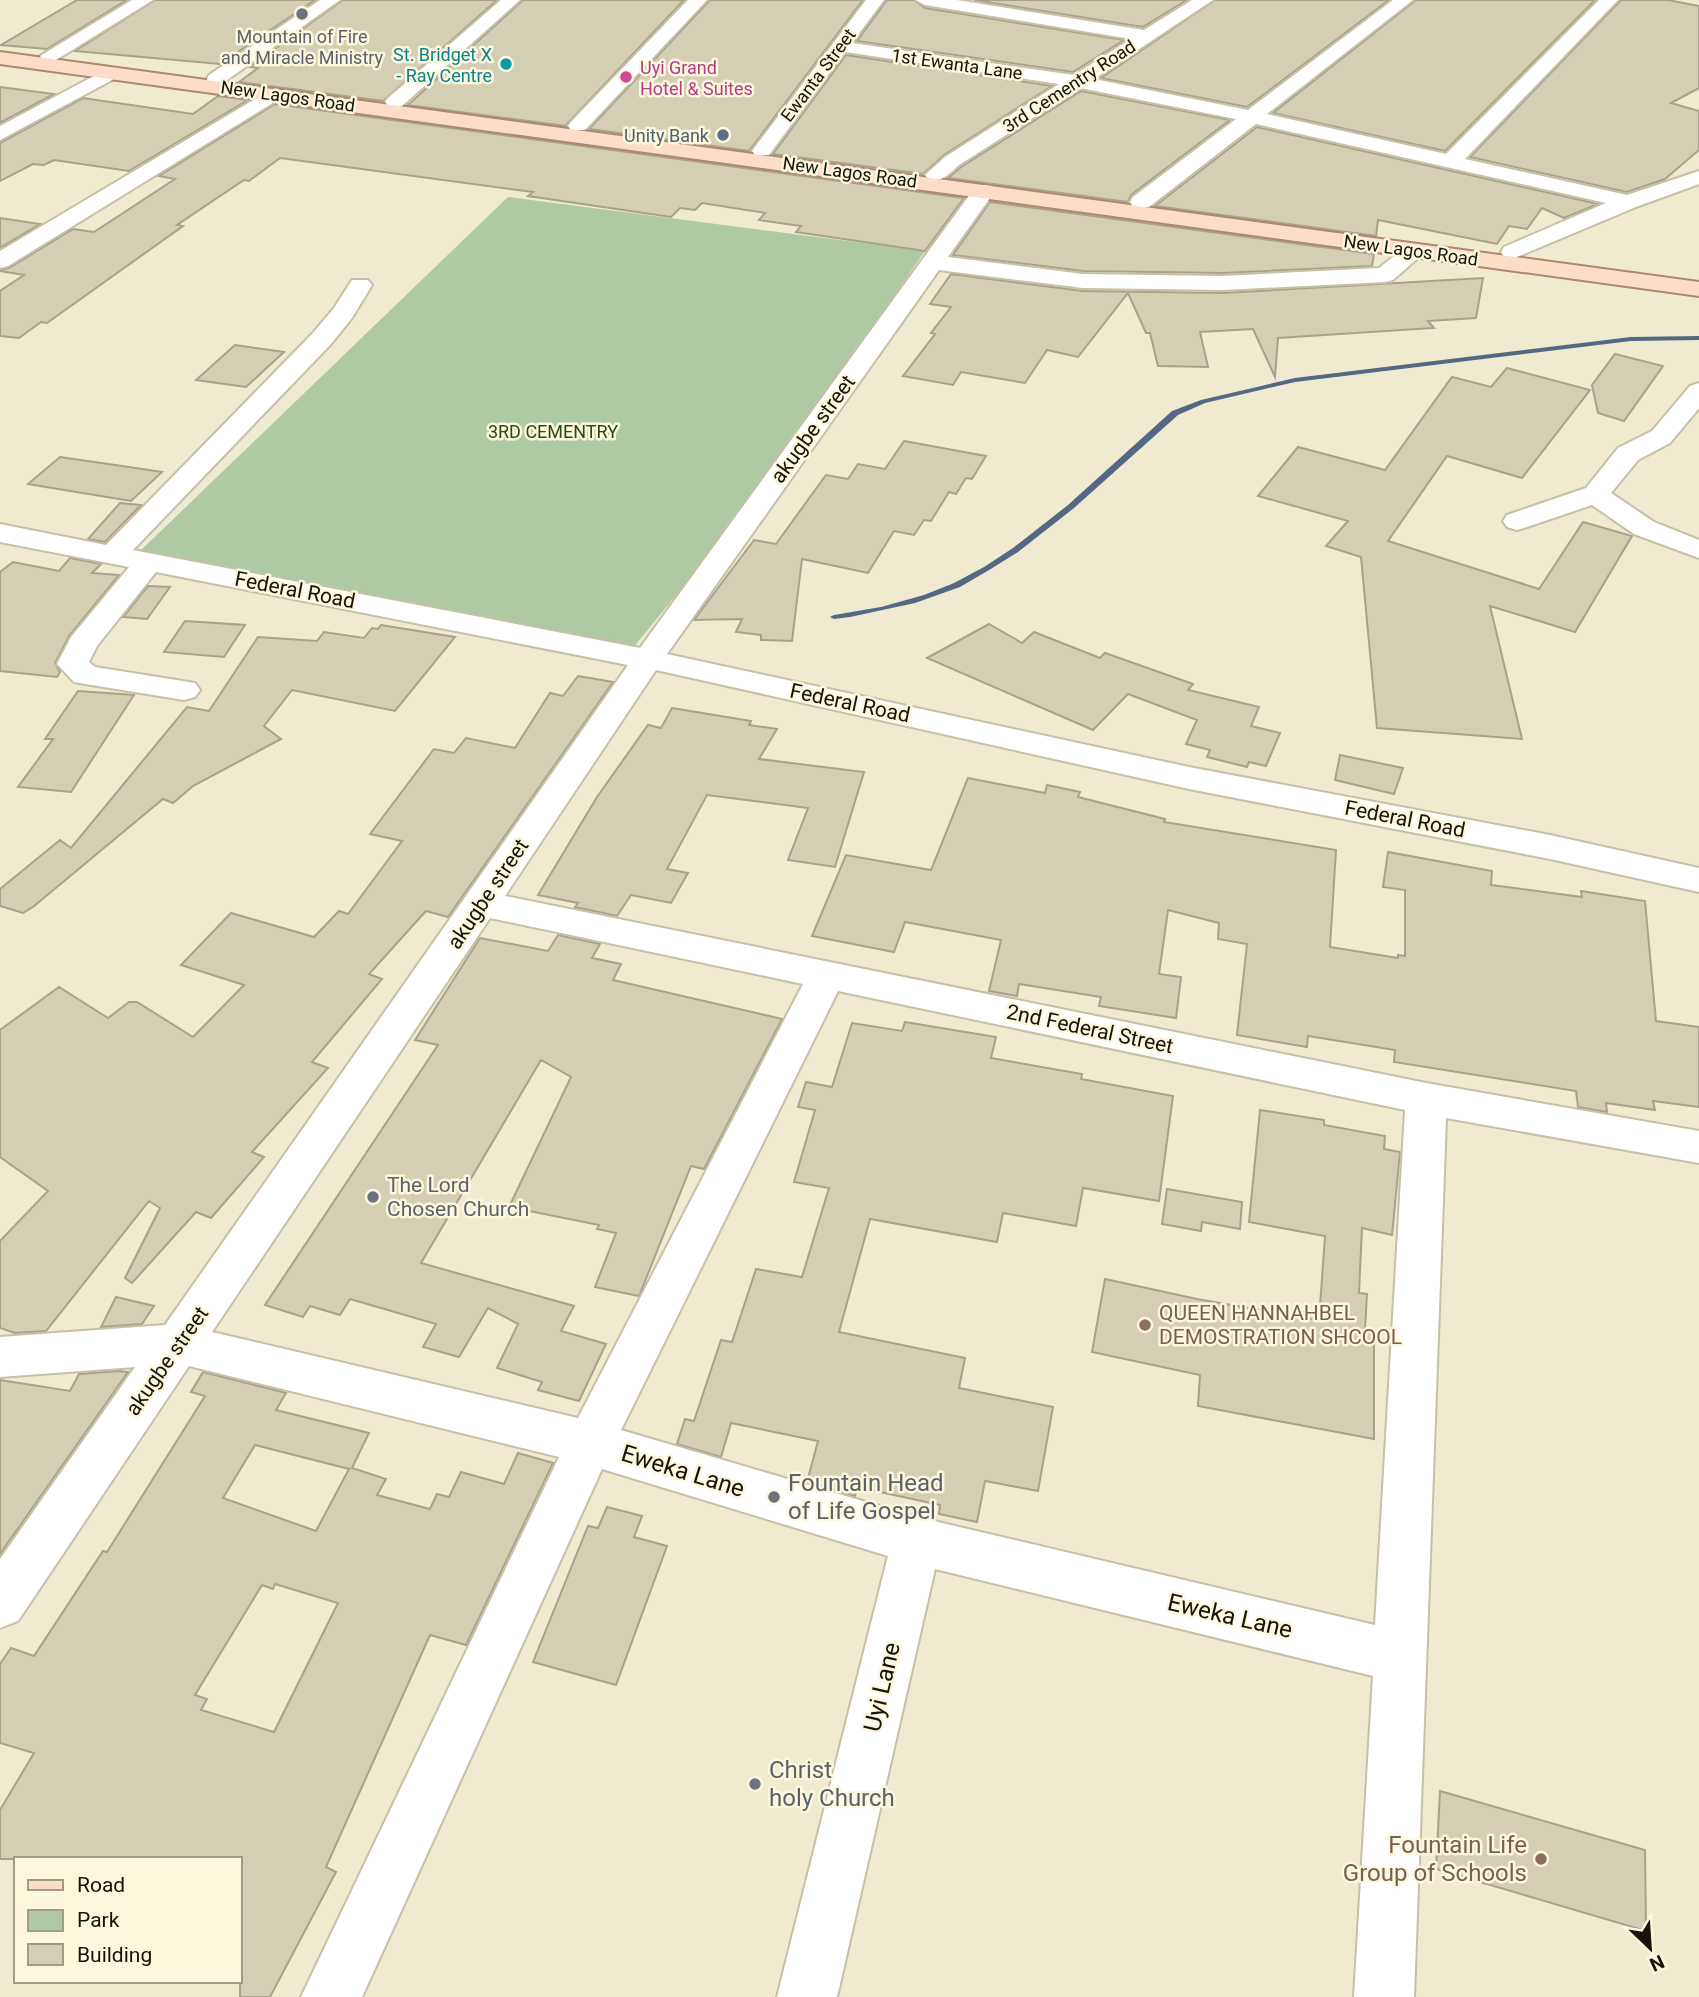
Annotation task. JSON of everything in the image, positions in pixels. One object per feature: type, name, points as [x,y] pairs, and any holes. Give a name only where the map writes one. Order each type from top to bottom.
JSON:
[{"type":"main road","name":"New Lagos Road","points":[[0,50],[578,125],[1699,277]]},
{"type":"main road","name":"New Lagos Road","points":[[0,58],[107,75],[272,94],[1699,289]]},
{"type":"street","points":[[49,56],[144,0]]},
{"type":"street","points":[[216,79],[331,0]]},
{"type":"street","points":[[395,102],[511,0]]},
{"type":"street","points":[[578,125],[698,0]]},
{"type":"street","name":"Ewanta Street","points":[[762,151],[875,0]]},
{"type":"street","points":[[925,0],[1146,36]]},
{"type":"street","name":"3rd Cementry Road","points":[[935,175],[952,161],[1204,0]]},
{"type":"street","points":[[1141,202],[1404,0]]},
{"type":"street","points":[[1449,163],[1609,0]]},
{"type":"street","name":"1st Ewanta Lane","points":[[839,46],[1076,81],[1253,117],[1628,202]]},
{"type":"street","points":[[0,134],[107,75]]},
{"type":"street","points":[[0,261],[272,94]]},
{"type":"street","points":[[1512,252],[1628,202],[1699,177]]},
{"type":"street","name":"akugbe street","points":[[0,1603],[648,659],[984,191]]},
{"type":"street","points":[[933,262],[1083,281],[1223,283],[1385,275],[1416,250]]},
{"type":"street","points":[[112,555],[207,461],[324,337],[350,304],[360,285]]},
{"type":"street","points":[[1517,521],[1596,495],[1628,454],[1661,437],[1699,391]]},
{"type":"street","points":[[1596,495],[1620,517],[1666,540],[1699,549]]},
{"type":"street","name":"Federal Road","points":[[0,533],[648,659],[1189,778],[1550,847],[1699,880]]},
{"type":"street","points":[[1666,540],[1699,575]]},
{"type":"street","points":[[149,562],[82,644],[73,664],[85,675],[184,690]]},
{"type":"street","name":"2nd Federal Street","points":[[482,904],[1426,1099],[1699,1146]]},
{"type":"street","points":[[331,1997],[590,1443],[827,975]]},
{"type":"street","points":[[1384,1997],[1426,1099]]},
{"type":"street","name":"Eweka Lane","points":[[0,1357],[179,1344],[590,1443],[917,1541],[1400,1657]]},
{"type":"street","name":"Uyi Lane","points":[[807,1997],[917,1541]]},
{"type":"green space","name":"3RD CEMENTRY","points":[[508,197],[925,251],[756,497],[633,648],[137,554]]},
{"type":"building","points":[[77,0],[127,0],[47,49],[1,45]]},
{"type":"building","points":[[155,0],[315,0],[220,64],[75,51]]},
{"type":"building","points":[[343,0],[497,0],[383,101],[239,82],[258,68],[250,67]]},
{"type":"building","points":[[523,0],[684,0],[565,126],[408,105]]},
{"type":"building","points":[[710,0],[863,0],[749,151],[589,129]]},
{"type":"building","points":[[887,0],[914,0],[925,8],[1124,40],[1073,72],[857,41]]},
{"type":"building","points":[[974,0],[1187,0],[1143,27]]},
{"type":"building","points":[[1215,0],[1389,0],[1247,107],[1101,78]]},
{"type":"building","points":[[1416,0],[1595,0],[1445,151],[1273,113]]},
{"type":"building","points":[[1621,0],[1668,0],[1699,6],[1699,88],[1671,103],[1699,111],[1699,150],[1665,179],[1627,192],[1470,157]]},
{"type":"building","points":[[846,55],[1052,86],[944,155],[923,174],[773,154]]},
{"type":"building","points":[[0,87],[54,94],[0,123]]},
{"type":"building","points":[[1081,91],[1230,120],[1131,195],[1128,202],[948,178],[961,167]]},
{"type":"building","points":[[218,96],[248,100],[129,171],[54,160],[44,165],[33,164],[0,181],[0,143],[83,98],[193,114]]},
{"type":"building","points":[[275,104],[964,198],[925,251],[796,232],[801,226],[759,220],[765,213],[702,203],[695,210],[680,208],[671,217],[528,196],[533,192],[280,158],[249,181],[244,180],[177,225],[183,226],[47,323],[41,322],[19,338],[0,336],[0,291],[24,275],[0,270],[9,268],[73,229],[94,232],[175,179],[159,176]]},
{"type":"building","points":[[1257,127],[1598,204],[1564,218],[1542,208],[1527,229],[1509,226],[1497,244],[1378,220],[1376,236],[1155,206]]},
{"type":"building","points":[[990,202],[1374,254],[1372,266],[1223,273],[1083,271],[953,255]]},
{"type":"building","points":[[0,218],[40,224],[0,248]]},
{"type":"building","points":[[951,274],[1083,291],[1223,293],[1483,278],[1476,318],[1428,321],[1434,328],[1278,338],[1275,377],[1253,329],[1200,332],[1208,367],[1158,366],[1150,333],[1146,333],[1128,293],[1078,357],[1047,350],[1025,383],[961,372],[953,385],[903,376],[935,334],[931,333],[951,307],[930,304]]},
{"type":"building","points":[[235,345],[284,352],[246,387],[196,380]]},
{"type":"building","points":[[1615,354],[1663,366],[1624,421],[1598,413],[1592,385]]},
{"type":"building","points":[[1507,368],[1590,390],[1522,478],[1447,456],[1388,541],[1539,589],[1583,522],[1632,536],[1575,632],[1490,606],[1522,739],[1377,728],[1361,557],[1326,546],[1348,521],[1258,496],[1298,447],[1385,470],[1452,377],[1491,387]]},
{"type":"building","points":[[904,441],[986,456],[972,479],[966,478],[956,494],[949,492],[931,521],[924,520],[914,535],[894,531],[868,573],[802,559],[792,641],[761,640],[761,635],[736,632],[742,619],[694,620],[754,540],[776,544],[826,475],[848,479],[858,464],[885,469]]},
{"type":"building","points":[[60,457],[162,472],[131,501],[28,484]]},
{"type":"building","points":[[120,503],[141,505],[105,542],[88,539]]},
{"type":"building","points":[[70,558],[101,564],[92,573],[119,575],[69,636],[55,663],[60,672],[57,677],[0,671],[0,572],[13,562],[59,571]]},
{"type":"building","points":[[148,586],[170,587],[147,619],[123,617]]},
{"type":"building","points":[[185,621],[245,625],[224,657],[164,652]]},
{"type":"building","points":[[989,624],[1022,643],[1034,632],[1100,658],[1105,653],[1193,684],[1188,690],[1259,707],[1251,726],[1280,733],[1266,766],[1249,762],[1247,767],[1207,757],[1210,750],[1186,744],[1197,720],[1128,694],[1093,730],[927,658]]},
{"type":"building","points":[[381,625],[455,637],[395,711],[292,690],[264,726],[281,739],[193,786],[173,803],[163,799],[23,913],[0,906],[0,889],[60,840],[71,848],[187,707],[209,711],[258,637],[317,641],[324,632],[364,638],[372,628],[378,629]]},
{"type":"building","points":[[578,676],[613,682],[448,917],[426,911],[369,974],[382,979],[312,1062],[328,1068],[252,1152],[264,1157],[211,1218],[196,1212],[132,1283],[125,1278],[160,1208],[149,1201],[46,1331],[15,1333],[0,1328],[0,1241],[48,1191],[0,1157],[0,1030],[59,987],[108,1018],[129,1002],[137,1002],[193,1037],[244,985],[181,965],[231,913],[314,937],[339,911],[348,914],[402,841],[370,834],[434,749],[454,753],[466,738],[515,748],[550,693],[563,696]]},
{"type":"building","points":[[78,691],[134,695],[71,792],[18,787],[53,739],[45,739]]},
{"type":"building","points":[[672,708],[751,721],[749,725],[777,729],[759,759],[864,772],[835,867],[788,860],[808,808],[707,795],[667,869],[688,873],[671,903],[631,895],[617,916],[575,907],[578,903],[538,895],[597,797],[648,725],[661,728]]},
{"type":"building","points":[[1340,755],[1403,768],[1394,794],[1335,780]]},
{"type":"building","points":[[968,778],[1045,793],[1047,785],[1080,792],[1078,797],[1165,819],[1164,822],[1336,850],[1330,947],[1398,958],[1398,955],[1405,956],[1405,890],[1383,887],[1388,852],[1492,871],[1491,885],[1582,897],[1581,891],[1645,901],[1656,1021],[1699,1027],[1699,1107],[1653,1101],[1655,1110],[1606,1103],[1607,1112],[1578,1107],[1576,1091],[1394,1062],[1395,1050],[1308,1036],[1307,1047],[1237,1035],[1247,944],[1218,939],[1219,923],[1168,910],[1159,974],[1181,977],[1176,1018],[1099,1006],[1101,997],[1019,984],[1017,996],[989,991],[1001,940],[905,922],[894,952],[812,936],[846,855],[931,870]]},
{"type":"building","points":[[558,935],[600,944],[592,958],[621,964],[613,980],[782,1019],[704,1169],[691,1166],[639,1296],[595,1287],[616,1233],[597,1229],[599,1225],[509,1207],[571,1077],[541,1060],[421,1263],[574,1306],[561,1331],[606,1344],[579,1401],[538,1390],[542,1382],[497,1368],[518,1324],[488,1308],[459,1357],[423,1347],[436,1324],[350,1299],[340,1315],[310,1306],[303,1317],[265,1305],[438,1045],[415,1040],[480,938],[548,951]]},
{"type":"building","points":[[905,1022],[996,1037],[991,1058],[1082,1074],[1081,1079],[1173,1096],[1159,1201],[1083,1188],[1076,1226],[1003,1213],[997,1242],[870,1219],[839,1332],[965,1358],[959,1388],[1053,1407],[1038,1491],[985,1481],[977,1522],[939,1514],[940,1505],[857,1487],[855,1496],[807,1482],[818,1441],[731,1423],[721,1457],[677,1444],[685,1419],[694,1421],[721,1340],[732,1342],[756,1269],[802,1277],[829,1188],[794,1182],[815,1110],[798,1107],[806,1082],[832,1087],[852,1023],[902,1031]]},
{"type":"building","points":[[1260,1110],[1324,1120],[1324,1125],[1385,1136],[1384,1149],[1400,1152],[1392,1235],[1362,1228],[1359,1293],[1367,1294],[1365,1329],[1374,1330],[1374,1439],[1198,1406],[1200,1375],[1092,1352],[1105,1279],[1197,1299],[1319,1320],[1325,1236],[1249,1222]]},
{"type":"building","points":[[1167,1189],[1242,1202],[1240,1229],[1202,1222],[1201,1231],[1162,1224]]},
{"type":"building","points":[[116,1297],[154,1306],[142,1324],[101,1327]]},
{"type":"building","points":[[128,1372],[0,1554],[0,1380],[70,1391],[79,1374]]},
{"type":"building","points":[[203,1372],[286,1393],[276,1410],[369,1433],[352,1468],[386,1479],[377,1495],[430,1509],[437,1494],[449,1497],[461,1472],[504,1484],[518,1453],[553,1463],[466,1645],[430,1635],[326,1867],[336,1872],[270,1997],[240,1997],[242,1857],[0,1859],[0,1810],[34,1753],[0,1743],[0,1664],[11,1648],[34,1656],[103,1551],[107,1552],[205,1396],[191,1392]],"holes":[[[255,1445],[349,1469],[316,1531],[223,1498]],[[275,1584],[338,1603],[274,1732],[201,1710],[207,1699],[195,1695],[262,1585],[273,1589]]]},
{"type":"building","points":[[607,1507],[642,1516],[634,1537],[667,1546],[616,1685],[533,1662],[588,1526],[598,1528]]},
{"type":"building","name":"Fountain Life Group of Schools","points":[[1440,1791],[1645,1850],[1646,1931],[1436,1869]]},
{"type":"waterway","points":[[834,617],[912,602],[957,585],[987,569],[1071,506],[1175,413],[1203,401],[1295,380],[1631,339],[1699,338]]},
{"type":"place","name":"Mountain of Fire and Miracle Ministry","points":[[302,14]]},
{"type":"place","name":"St. Bridget X - Ray Centre","points":[[506,64]]},
{"type":"place","name":"Uyi Grand Hotel & Suites","points":[[626,77]]},
{"type":"place","name":"Unity Bank","points":[[723,135]]},
{"type":"place","name":"The Lord Chosen Church","points":[[373,1197]]},
{"type":"place","name":"QUEEN HANNAHBEL DEMOSTRATION SHCOOL","points":[[1145,1325]]},
{"type":"place","name":"Fountain Head of Life Gospel","points":[[774,1497]]},
{"type":"place","name":"Christ holy Church","points":[[755,1784]]},
{"type":"place","name":"Fountain Life Group of Schools","points":[[1541,1859]]}]
